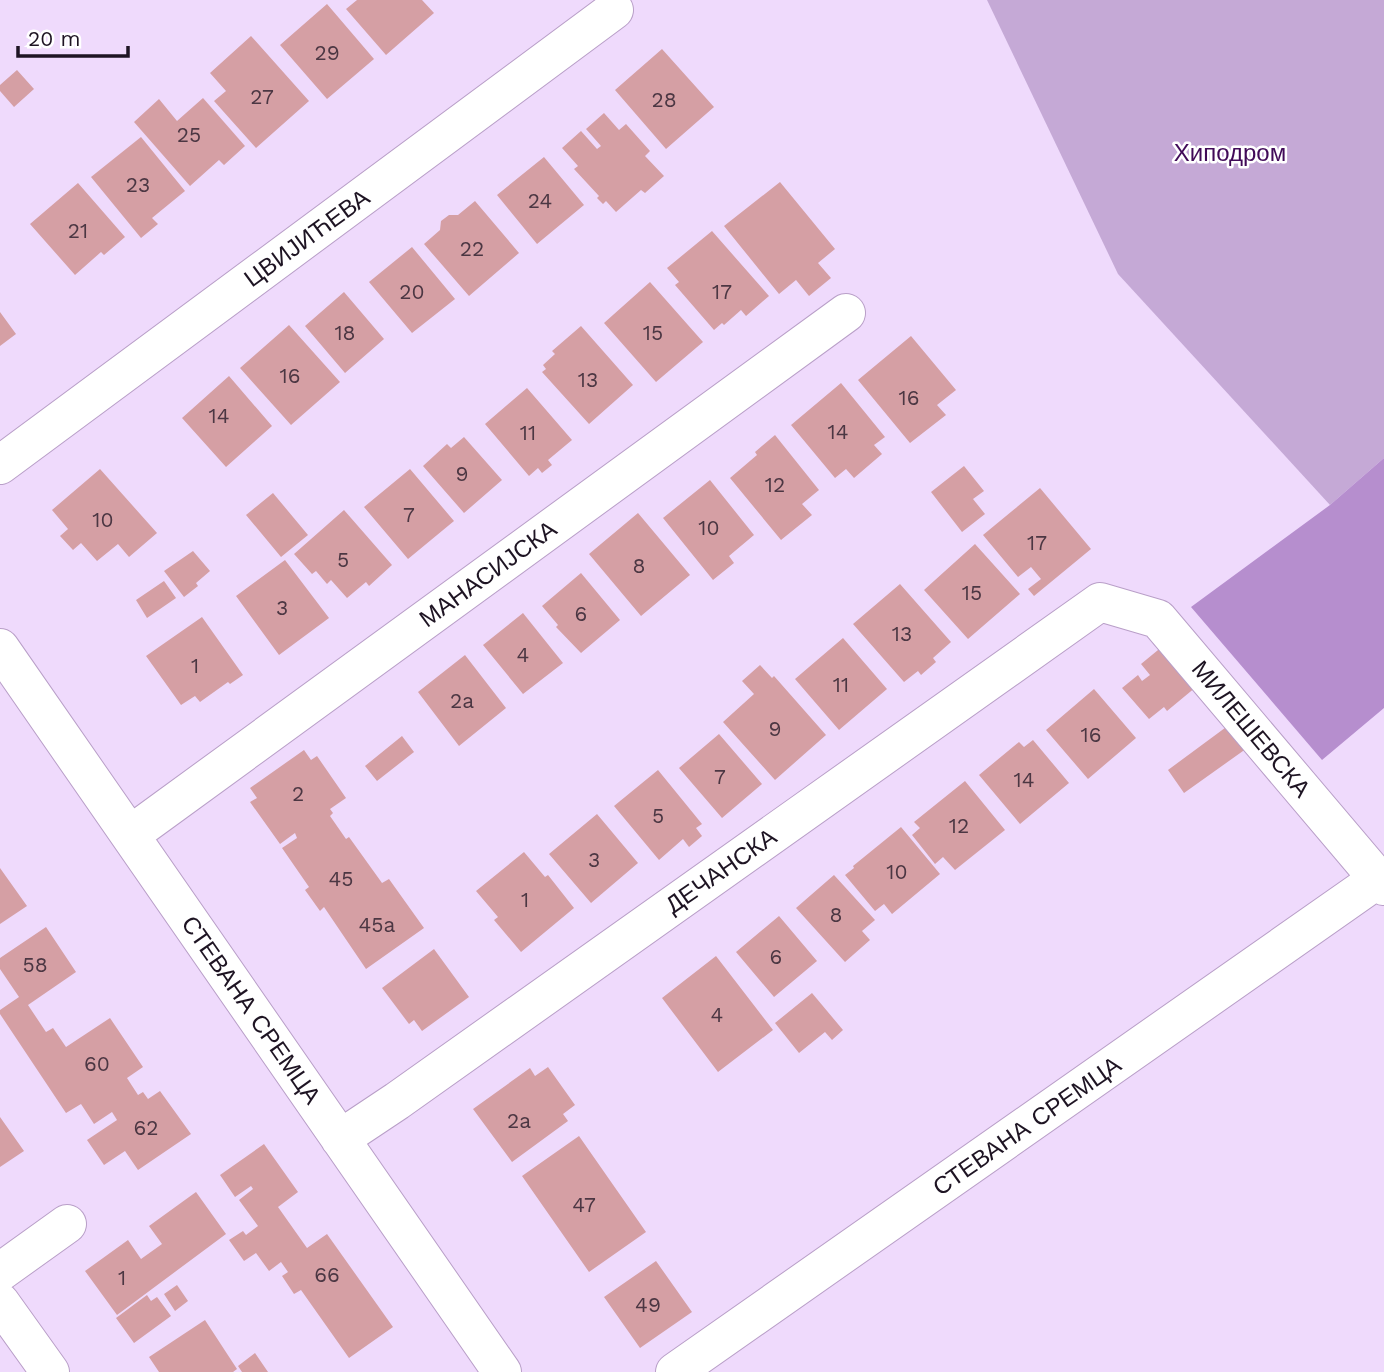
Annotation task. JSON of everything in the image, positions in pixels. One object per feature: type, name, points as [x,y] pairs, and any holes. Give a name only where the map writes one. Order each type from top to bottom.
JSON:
[{"type":"street","name":"ЦВИЈИЋЕВА","points":[[0,465],[614,10]]},
{"type":"street","name":"МАНАСИЈСКА","points":[[130,835],[846,313]]},
{"type":"street","name":"МИЛЕШЕВСКА","points":[[1100,602],[1157,619],[1381,882]]},
{"type":"street","name":"ДЕЧАНСКА","points":[[340,1139],[1100,602]]},
{"type":"street","name":"СТЕВАНА СРЕМЦА","points":[[0,648],[502,1372]]},
{"type":"street","name":"СТЕВАНА СРЕМЦА","points":[[675,1372],[1381,882]]},
{"type":"street","points":[[0,1272],[67,1224]]},
{"type":"street","points":[[0,1302],[50,1372]]},
{"type":"green space","name":"Хиподром","points":[[987,0],[1384,0],[1384,458],[1330,505],[1118,274]]},
{"type":"shaded area","points":[[1384,458],[1384,708],[1322,760],[1191,607],[1330,505]]},
{"type":"building","points":[[357,0],[422,0],[434,13],[386,55],[346,9]]},
{"type":"building","points":[[327,4],[374,59],[327,99],[280,45]]},
{"type":"building","points":[[251,36],[309,101],[256,148],[214,101],[226,91],[210,73]]},
{"type":"building","points":[[662,49],[714,107],[666,149],[615,90]]},
{"type":"building","points":[[17,70],[34,89],[14,107],[0,91],[0,85]]},
{"type":"building","points":[[203,98],[245,146],[224,165],[219,160],[190,186],[134,122],[159,99],[177,121]]},
{"type":"building","points":[[604,113],[619,130],[626,124],[650,151],[645,156],[664,176],[645,193],[641,190],[616,212],[606,201],[603,204],[597,198],[599,196],[574,169],[578,166],[562,148],[581,131],[597,149],[601,146],[586,129]]},
{"type":"building","points":[[141,137],[185,191],[152,218],[158,224],[141,238],[91,177]]},
{"type":"building","points":[[544,157],[584,205],[537,244],[497,195]]},
{"type":"building","points":[[780,182],[835,249],[818,263],[831,278],[809,296],[796,280],[779,294],[724,226]]},
{"type":"building","points":[[78,183],[125,237],[104,255],[101,252],[75,275],[30,224]]},
{"type":"building","points":[[475,201],[519,253],[469,296],[424,244],[440,230],[441,221],[449,215],[458,215]]},
{"type":"building","points":[[712,231],[769,296],[746,316],[741,310],[714,330],[675,285],[679,282],[667,268]]},
{"type":"building","points":[[412,247],[455,299],[412,333],[369,282]]},
{"type":"building","points":[[650,282],[703,342],[656,382],[604,323]]},
{"type":"building","points":[[344,292],[384,339],[345,373],[305,326]]},
{"type":"building","points":[[0,312],[16,334],[0,346]]},
{"type":"building","points":[[289,325],[340,382],[291,425],[240,368]]},
{"type":"building","points":[[581,326],[633,385],[589,424],[542,372],[546,369],[543,365],[555,354],[552,351]]},
{"type":"building","points":[[911,336],[956,390],[937,405],[946,415],[910,443],[858,380]]},
{"type":"building","points":[[229,376],[272,426],[226,467],[182,418]]},
{"type":"building","points":[[841,383],[885,437],[874,445],[882,454],[854,478],[846,469],[835,478],[791,425]]},
{"type":"building","points":[[527,388],[572,440],[548,460],[552,465],[542,473],[538,468],[529,476],[485,424]]},
{"type":"building","points":[[775,435],[819,490],[802,504],[812,515],[781,540],[730,478]]},
{"type":"building","points":[[464,437],[502,480],[464,513],[423,466],[447,444],[451,448]]},
{"type":"building","points":[[964,466],[984,491],[973,499],[985,514],[962,532],[931,492]]},
{"type":"building","points":[[100,469],[157,533],[129,557],[118,544],[97,561],[81,543],[73,550],[60,536],[68,529],[52,510]]},
{"type":"building","points":[[410,469],[454,521],[408,559],[364,507]]},
{"type":"building","points":[[710,480],[754,535],[729,556],[734,563],[713,580],[663,518]]},
{"type":"building","points":[[1040,488],[1091,549],[1034,596],[1028,589],[1041,579],[1031,567],[1018,577],[983,535]]},
{"type":"building","points":[[273,493],[308,535],[281,557],[246,515]]},
{"type":"building","points":[[344,510],[392,565],[369,586],[366,582],[347,598],[331,580],[327,584],[316,571],[312,574],[294,554]]},
{"type":"building","points":[[638,513],[690,575],[641,616],[589,554]]},
{"type":"building","points":[[975,544],[1020,594],[968,639],[924,590]]},
{"type":"building","points":[[193,551],[210,571],[196,583],[198,586],[184,597],[164,571]]},
{"type":"building","points":[[285,560],[329,618],[279,655],[236,596]]},
{"type":"building","points":[[581,573],[620,620],[581,653],[556,627],[558,625],[542,606]]},
{"type":"building","points":[[164,581],[176,598],[147,618],[136,600]]},
{"type":"building","points":[[900,584],[951,642],[933,658],[936,662],[921,675],[918,671],[904,682],[853,624]]},
{"type":"building","points":[[523,613],[563,663],[523,694],[483,645]]},
{"type":"building","points":[[202,617],[243,675],[200,702],[195,696],[181,705],[146,656]]},
{"type":"building","points":[[843,638],[887,689],[839,730],[795,679]]},
{"type":"building","points":[[1169,641],[1202,682],[1167,711],[1164,707],[1149,719],[1122,688],[1138,675],[1142,681],[1150,675],[1141,664]]},
{"type":"building","points":[[465,655],[506,708],[459,746],[418,692]]},
{"type":"building","points":[[760,665],[772,678],[774,676],[826,735],[775,780],[723,722],[754,694],[742,681]]},
{"type":"building","points":[[1094,689],[1136,738],[1088,779],[1046,730]]},
{"type":"building","points":[[1233,722],[1250,746],[1184,793],[1168,770]]},
{"type":"building","points":[[719,734],[762,784],[722,818],[679,768]]},
{"type":"building","points":[[402,736],[414,752],[377,781],[365,766]]},
{"type":"building","points":[[1033,740],[1069,783],[1020,824],[979,775],[1019,742],[1024,747]]},
{"type":"building","points":[[304,750],[311,760],[317,756],[346,798],[330,809],[333,813],[330,816],[346,839],[349,837],[382,883],[389,879],[424,928],[366,969],[324,907],[320,911],[305,890],[309,887],[282,848],[297,838],[295,833],[280,844],[250,802],[257,798],[250,788]]},
{"type":"building","points":[[658,770],[702,824],[696,828],[702,836],[689,847],[683,839],[659,860],[614,806]]},
{"type":"building","points":[[965,781],[1005,830],[955,870],[943,857],[935,864],[912,835],[920,828],[914,822]]},
{"type":"building","points":[[597,814],[638,863],[591,903],[549,854]]},
{"type":"building","points":[[901,827],[940,874],[892,914],[884,904],[875,911],[845,875]]},
{"type":"building","points":[[524,852],[545,877],[548,875],[574,908],[521,952],[494,920],[498,917],[476,891]]},
{"type":"building","points":[[0,868],[27,906],[0,924]]},
{"type":"building","points":[[834,875],[875,920],[862,931],[870,940],[845,962],[796,908]]},
{"type":"building","points":[[779,916],[817,961],[774,997],[736,952]]},
{"type":"building","points":[[46,927],[76,972],[28,1005],[46,1032],[53,1028],[66,1047],[110,1018],[143,1067],[127,1078],[138,1095],[143,1092],[148,1099],[160,1091],[191,1134],[138,1170],[125,1151],[104,1165],[87,1140],[117,1120],[112,1112],[94,1124],[81,1104],[66,1113],[0,1014],[0,1010],[19,997],[0,969],[0,958]]},
{"type":"building","points":[[434,949],[469,997],[422,1031],[414,1020],[409,1024],[382,988]]},
{"type":"building","points":[[716,956],[773,1030],[718,1072],[662,998]]},
{"type":"building","points":[[812,993],[843,1030],[832,1040],[825,1032],[799,1053],[775,1023]]},
{"type":"building","points":[[548,1067],[575,1105],[563,1114],[568,1121],[512,1162],[473,1109],[530,1068],[535,1076]]},
{"type":"building","points":[[0,1117],[24,1151],[0,1167]]},
{"type":"building","points":[[579,1136],[646,1232],[589,1272],[522,1176]]},
{"type":"building","points":[[264,1144],[298,1192],[278,1207],[307,1248],[327,1234],[393,1327],[349,1358],[301,1290],[294,1294],[282,1276],[288,1272],[281,1262],[269,1271],[256,1253],[244,1261],[229,1240],[243,1231],[246,1235],[258,1226],[239,1200],[253,1189],[251,1186],[235,1197],[220,1175]]},
{"type":"building","points":[[196,1192],[226,1234],[117,1315],[85,1271],[128,1240],[141,1259],[162,1244],[149,1226]]},
{"type":"building","points":[[656,1261],[692,1312],[640,1348],[604,1297]]},
{"type":"building","points":[[177,1285],[188,1301],[175,1311],[164,1294]]},
{"type":"building","points":[[147,1295],[151,1301],[157,1297],[171,1316],[134,1343],[116,1318]]},
{"type":"building","points":[[205,1320],[237,1369],[233,1372],[159,1372],[149,1357]]},
{"type":"building","points":[[255,1353],[268,1372],[242,1372],[238,1366]]}]
